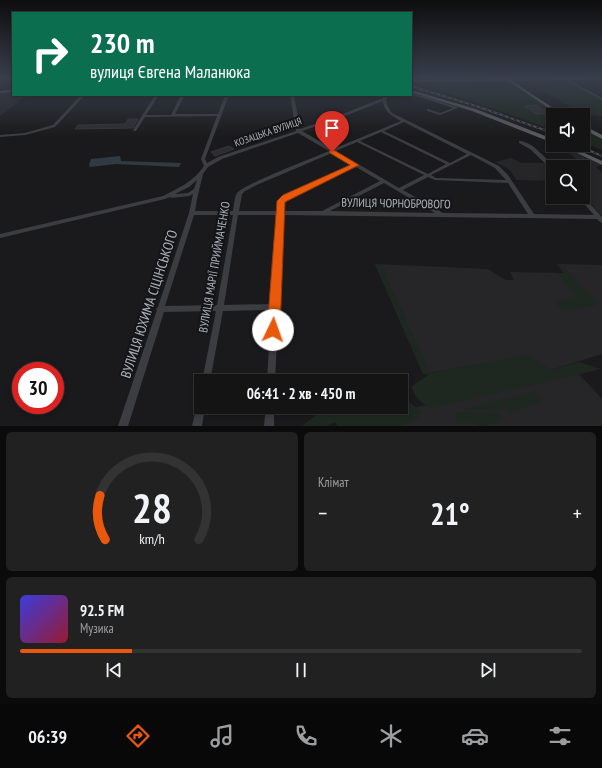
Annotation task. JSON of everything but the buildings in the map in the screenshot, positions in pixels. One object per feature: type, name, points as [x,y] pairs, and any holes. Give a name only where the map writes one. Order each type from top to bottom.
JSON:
[{"type":"main road","points":[[432,98],[474,110],[546,138]]},
{"type":"main road","points":[[536,98],[552,108]]},
{"type":"main road","points":[[590,131],[602,137]]},
{"type":"main road","points":[[578,152],[602,163]]},
{"type":"street","points":[[0,136],[25,134],[54,126],[79,98]]},
{"type":"street","points":[[135,130],[156,98]]},
{"type":"street","points":[[172,116],[181,98]]},
{"type":"street","points":[[206,166],[203,159],[226,98]]},
{"type":"street","points":[[292,98],[298,132],[442,214]]},
{"type":"street","name":"КОЗАЦЬКА ВУЛИЦЯ","points":[[185,191],[206,166],[231,154],[298,132],[383,98]]},
{"type":"street","points":[[385,98],[387,110],[391,114],[497,167],[510,182],[532,216]]},
{"type":"street","points":[[428,98],[456,108],[440,114],[428,110]]},
{"type":"street","points":[[144,116],[220,115]]},
{"type":"street","name":"ВУЛИЦЯ МАРІЇ ПРИЙМАЧЕНКО","points":[[207,374],[239,194],[242,190],[404,121]]},
{"type":"street","points":[[381,131],[450,164]]},
{"type":"street","points":[[357,141],[435,179]]},
{"type":"street","points":[[520,142],[532,148],[546,161]]},
{"type":"street","points":[[399,190],[470,154]]},
{"type":"street","points":[[271,374],[281,201],[286,197],[356,165]]},
{"type":"street","name":"ВУЛИЦЯ ЮХИМА СІЦІНСЬКОГО","points":[[123,426],[192,213],[200,174]]},
{"type":"street","points":[[422,178],[510,182]]},
{"type":"street","points":[[322,213],[383,181]]},
{"type":"street","points":[[0,236],[196,189]]},
{"type":"street","points":[[185,191],[194,199]]},
{"type":"street","points":[[587,204],[600,219]]},
{"type":"street","name":"ВУЛИЦЯ ЧОРНОБРОВОГО","points":[[192,213],[442,214],[600,219]]},
{"type":"street","points":[[160,309],[274,307]]},
{"type":"street","points":[[197,426],[199,414]]},
{"type":"street","points":[[269,426],[270,414]]},
{"type":"shaded area","points":[[0,98],[24,98],[0,116]]},
{"type":"shaded area","points":[[461,98],[535,98],[550,108],[546,108],[546,127]]},
{"type":"shaded area","points":[[555,98],[598,98],[602,100],[602,116],[590,116],[590,108],[573,108]]},
{"type":"shaded area","points":[[590,131],[602,138],[602,150],[590,145]]},
{"type":"shaded area","points":[[574,152],[602,165],[596,167],[602,172],[602,216],[590,203],[590,160],[577,160],[569,153]]},
{"type":"shaded area","points":[[120,156],[121,161],[181,163],[179,167],[116,164],[90,167],[89,165],[91,159]]},
{"type":"shaded area","points":[[511,158],[521,163],[545,163],[546,181],[516,180],[510,170],[495,162]]},
{"type":"shaded area","points":[[375,264],[488,269],[506,280],[514,280],[510,272],[564,273],[557,264],[602,265],[602,354],[551,370],[528,356],[423,374]]},
{"type":"shaded area","points":[[375,264],[380,264],[384,270],[430,373],[528,355],[551,370],[579,362],[601,369],[432,408],[419,400],[411,387],[429,374],[423,374]]},
{"type":"shaded area","points":[[557,264],[561,264],[597,302],[596,305],[563,311],[554,301],[577,297],[557,273],[564,273]]},
{"type":"shaded area","points":[[578,373],[602,399],[602,426],[348,426],[366,418],[385,414],[408,414],[408,409]]},
{"type":"shaded area","points":[[535,391],[542,401],[511,413],[509,409],[471,410],[470,408]]},
{"type":"shaded area","points":[[408,401],[422,412],[418,418],[401,426],[337,426],[336,422],[326,426],[302,426],[317,414],[408,414]]},
{"type":"shaded area","points":[[456,412],[499,413],[503,419],[486,426],[478,426],[470,422],[458,423],[455,419]]},
{"type":"railway","points":[[449,98],[546,131]]},
{"type":"railway","points":[[590,151],[602,156]]},
{"type":"route","points":[[273,330],[281,201],[286,197],[356,165],[332,152]]}]
